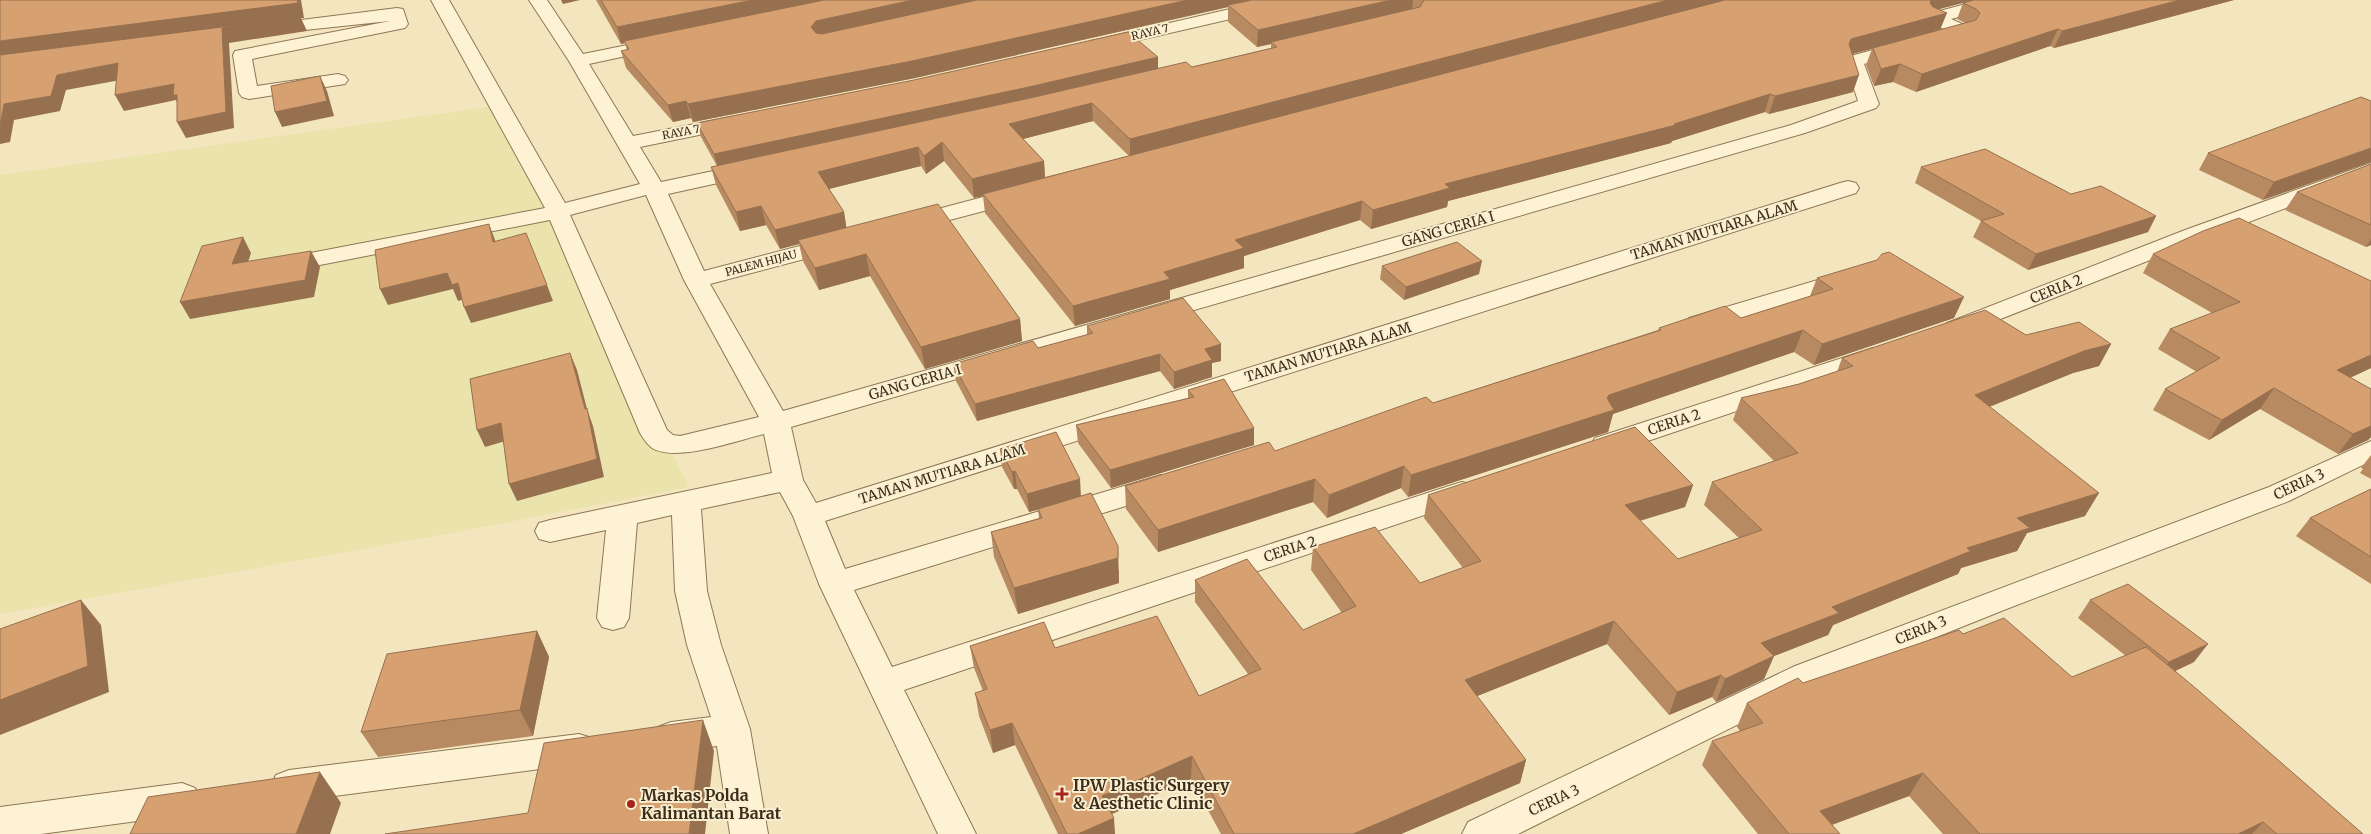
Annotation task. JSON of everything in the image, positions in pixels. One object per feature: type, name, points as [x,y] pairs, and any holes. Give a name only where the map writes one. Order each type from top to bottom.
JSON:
[{"type":"street","points":[[440,0],[551,197],[566,209],[654,433],[660,441],[668,445],[680,445],[776,422]]},
{"type":"street","points":[[538,0],[578,61],[627,143],[648,190],[696,280],[776,422],[788,480],[808,516],[835,584],[885,683],[957,834]]},
{"type":"street","name":"RAYA 7","points":[[1080,49],[1292,0]]},
{"type":"street","name":"GANG CERIA I","points":[[776,422],[1798,129],[1869,104],[1854,61],[1963,31],[1934,18],[2001,0]]},
{"type":"street","points":[[245,32],[396,12]]},
{"type":"street","points":[[338,80],[249,93],[242,55],[396,12]]},
{"type":"street","points":[[578,61],[676,40]]},
{"type":"street","name":"RAYA 7","points":[[627,143],[752,118]]},
{"type":"street","points":[[265,269],[566,209],[771,165]]},
{"type":"street","name":"CERIA 2","points":[[1934,336],[2193,235],[2371,170]]},
{"type":"street","points":[[890,229],[1044,188]]},
{"type":"street","name":"TAMAN MUTIARA ALAM","points":[[808,516],[1848,188]]},
{"type":"street","name":"PALEM HIJAU","points":[[696,280],[861,237]]},
{"type":"street","points":[[1670,331],[1860,274]]},
{"type":"street","name":"CERIA 2","points":[[1584,452],[1896,349]]},
{"type":"street","name":"CERIA 3","points":[[1481,834],[1807,675],[1998,600],[2279,494],[2371,450]]},
{"type":"street","points":[[835,584],[1186,478]]},
{"type":"street","points":[[550,532],[788,480]]},
{"type":"street","name":"CERIA 2","points":[[885,683],[1490,483]]},
{"type":"street","points":[[686,502],[691,590],[704,645],[732,729],[749,834]]},
{"type":"street","points":[[612,618],[622,517]]},
{"type":"street","points":[[257,790],[732,729]]},
{"type":"street","points":[[0,823],[218,795]]},
{"type":"shaded area","points":[[495,106],[689,487],[447,534],[0,614],[0,175]]},
{"type":"building","points":[[0,0],[297,0],[298,3],[0,41]]},
{"type":"building","points":[[601,0],[753,0],[617,27]]},
{"type":"building","points":[[824,0],[913,0],[816,21],[811,27],[816,33],[822,34],[977,0],[1188,0],[912,61],[688,104],[686,101],[668,105],[621,51],[629,49],[624,41]]},
{"type":"building","points":[[1252,0],[1391,0],[1258,30],[1228,5]]},
{"type":"building","points":[[1424,0],[1668,0],[1130,139],[1092,103],[1009,124],[1044,161],[972,179],[942,142],[924,156],[918,147],[818,172],[844,212],[775,230],[761,206],[736,212],[711,167],[1186,62],[1192,67],[1277,47],[1271,42],[1420,7]]},
{"type":"building","points":[[1725,0],[1931,0],[1930,3],[1933,7],[1947,13],[1851,39],[1849,44],[1859,75],[1775,96],[1770,94],[1674,124],[1676,125],[1445,184],[1450,188],[1373,210],[1362,201],[1235,240],[1244,248],[1164,272],[1170,279],[1073,306],[983,194]]},
{"type":"building","points":[[1974,0],[2180,0],[2062,31],[2058,29],[1922,74],[1900,64],[1881,69],[1873,48],[1976,20],[1980,13],[1963,3]]},
{"type":"building","points":[[301,17],[222,28],[226,112],[177,122],[177,95],[173,95],[174,84],[115,95],[118,63],[57,75],[51,96],[4,104],[0,126],[0,55]]},
{"type":"building","points":[[1128,32],[1158,57],[1029,87],[714,154],[697,123],[914,80]]},
{"type":"building","points":[[320,76],[327,101],[275,112],[271,86]]},
{"type":"building","points":[[2361,97],[2371,101],[2371,148],[2274,182],[2208,153]]},
{"type":"building","points":[[1985,149],[2071,194],[2101,186],[2156,216],[2036,254],[1981,221],[2004,214],[1921,167]]},
{"type":"building","points":[[2371,164],[2371,225],[2297,192]]},
{"type":"building","points":[[938,204],[1020,319],[921,347],[866,254],[815,268],[798,240]]},
{"type":"building","points":[[2239,218],[2371,281],[2371,355],[2337,370],[2371,389],[2371,426],[2353,434],[2274,388],[2222,420],[2165,389],[2220,358],[2170,329],[2240,302],[2153,254],[2203,231]]},
{"type":"building","points":[[489,224],[493,242],[526,233],[547,285],[464,307],[458,283],[452,285],[447,273],[380,289],[375,250]]},
{"type":"building","points":[[243,237],[232,264],[311,251],[305,280],[180,302],[202,246]]},
{"type":"building","points":[[1457,242],[1482,261],[1406,287],[1382,266]]},
{"type":"building","points":[[1889,252],[1964,297],[1822,344],[1803,330],[1609,395],[1607,398],[1614,410],[1411,475],[1404,466],[1329,495],[1315,479],[1158,530],[1125,486],[1269,442],[1275,451],[1426,397],[1433,403],[1661,330],[1659,328],[1725,306],[1741,318],[1833,289],[1817,278],[1877,260],[1882,254]]},
{"type":"building","points":[[1183,298],[1221,344],[1205,349],[1212,360],[1174,372],[1160,354],[975,404],[953,364],[1033,341],[1038,348],[1093,333],[1087,326]]},
{"type":"building","points":[[1985,310],[2026,335],[2079,322],[2111,344],[2084,351],[1975,395],[2099,493],[2017,518],[2030,528],[1967,548],[1971,551],[1832,607],[1839,613],[1761,643],[1774,656],[1725,679],[1721,675],[1677,692],[1614,621],[1465,680],[1526,760],[1353,834],[1234,834],[1192,756],[1102,796],[1114,818],[1078,834],[1067,834],[1012,723],[990,730],[975,693],[987,689],[970,646],[1044,622],[1055,648],[1157,616],[1199,696],[1261,669],[1195,580],[1247,559],[1303,630],[1356,606],[1313,547],[1375,527],[1420,583],[1481,561],[1428,495],[1635,427],[1693,485],[1625,505],[1678,559],[1762,530],[1712,482],[1798,453],[1741,398],[1799,384],[1853,366],[1842,358]]},
{"type":"building","points":[[570,353],[585,409],[587,408],[597,459],[509,484],[501,423],[477,430],[470,379]]},
{"type":"building","points":[[1224,379],[1254,428],[1110,470],[1076,425],[1194,397],[1188,390]]},
{"type":"building","points":[[1056,432],[1080,479],[1027,494],[1015,471],[1012,472],[1000,449]]},
{"type":"building","points":[[2371,489],[2371,557],[2310,518]]},
{"type":"building","points":[[1091,493],[1118,546],[1118,558],[1014,588],[991,532],[1042,518],[1038,509]]},
{"type":"building","points":[[2128,584],[2208,644],[2169,662],[2090,600]]},
{"type":"building","points":[[81,600],[88,666],[0,700],[0,629]]},
{"type":"building","points":[[2004,618],[2072,677],[2146,647],[2363,834],[2277,834],[2263,822],[2238,834],[1980,834],[1923,773],[1820,811],[1840,834],[1789,834],[1712,741],[1763,723],[1747,703],[1798,678],[1803,683],[1959,630],[1963,634]]},
{"type":"building","points":[[537,631],[520,710],[361,732],[387,654]]},
{"type":"building","points":[[703,720],[689,834],[385,834],[528,813],[544,743]]},
{"type":"building","points":[[320,772],[296,834],[130,834],[148,797]]},
{"type":"place","name":"IPW Plastic Surgery & Aesthetic Clinic","points":[[1062,794]]},
{"type":"place","name":"Markas Polda Kalimantan Barat","points":[[631,804]]}]
